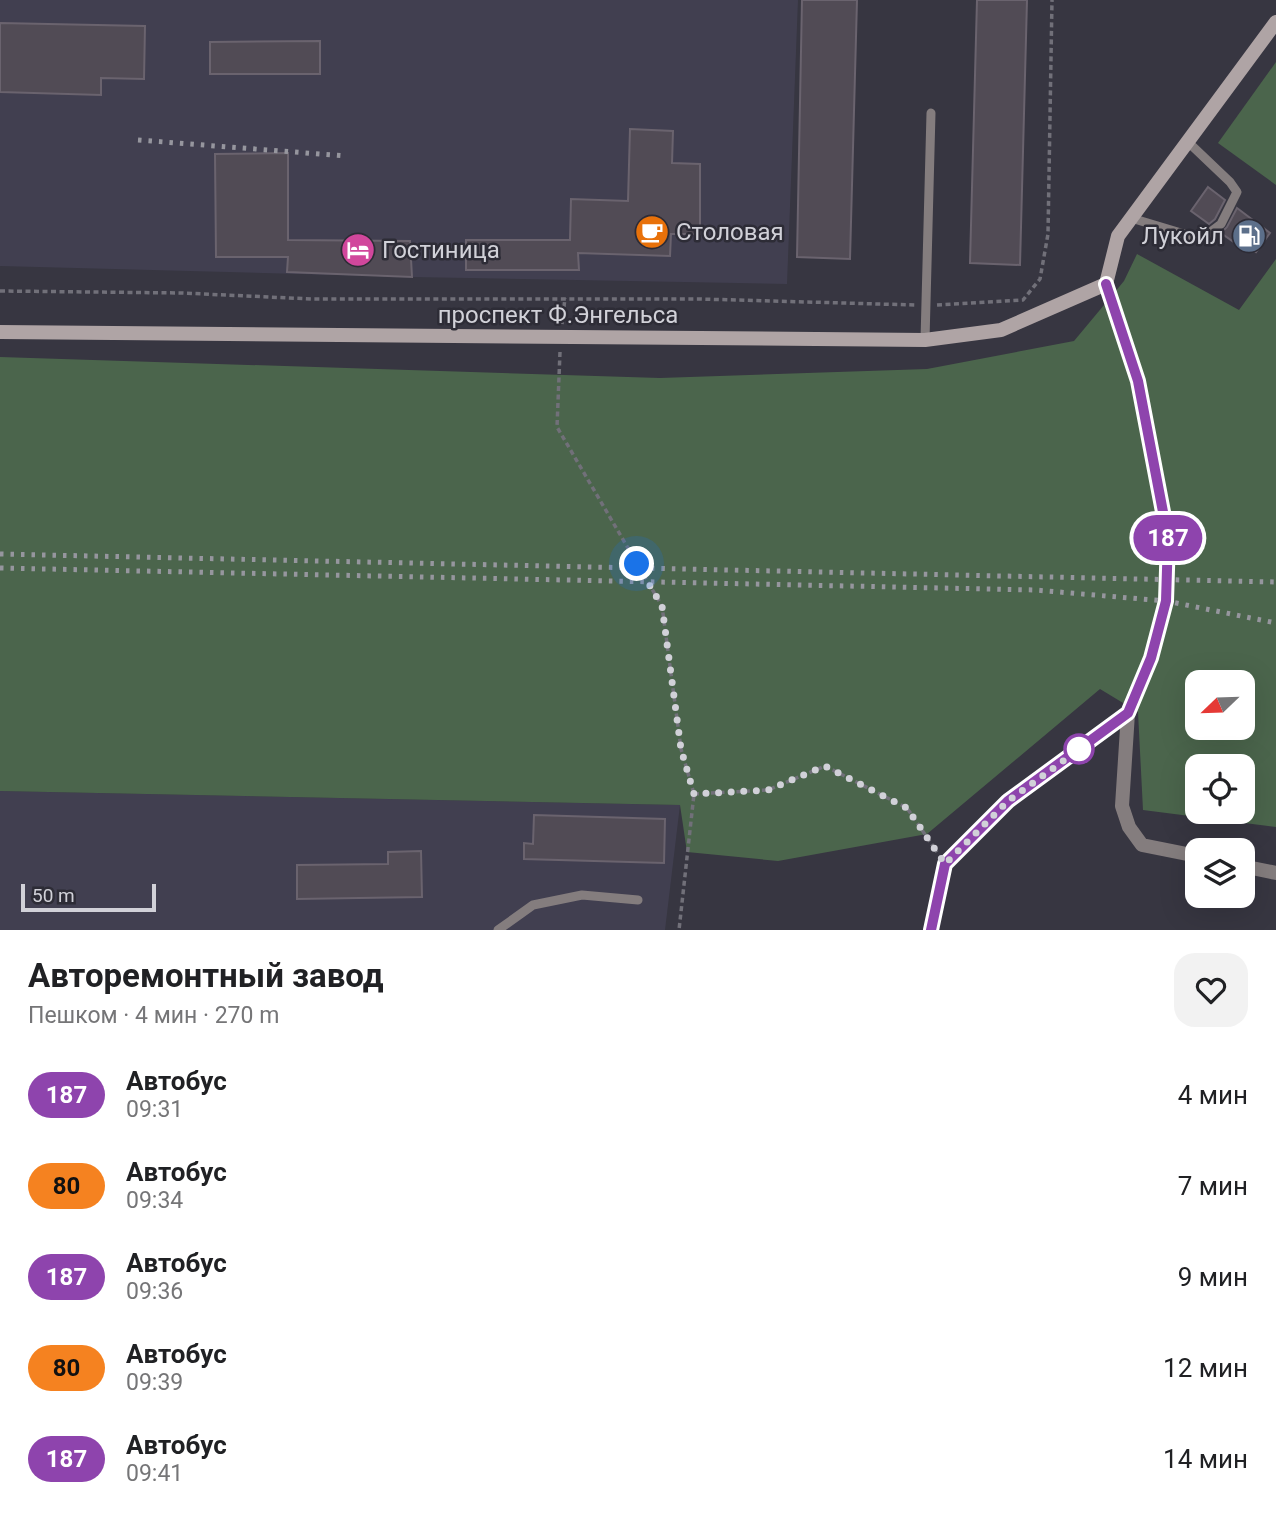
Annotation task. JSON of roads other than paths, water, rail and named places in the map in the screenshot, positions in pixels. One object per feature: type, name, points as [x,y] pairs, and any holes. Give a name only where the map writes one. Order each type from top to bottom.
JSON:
[{"type":"street","points":[[1185,854],[1142,845],[1129,827],[1122,806],[1128,713],[1151,658],[1166,601],[1168,538],[1138,381],[1106,284],[1118,236],[1276,22]]},
{"type":"street","name":"проспект Ф.Энгельса","points":[[0,332],[925,341],[1001,330],[1106,284]]},
{"type":"street","points":[[931,930],[945,864],[1008,801],[1128,713]]},
{"type":"street","points":[[1255,869],[1276,873]]},
{"type":"lane","points":[[925,341],[931,113]]},
{"type":"lane","points":[[1131,218],[1201,239],[1221,223],[1237,192],[1188,142]]},
{"type":"lane","points":[[498,930],[533,905],[582,895],[638,900]]},
{"type":"railway","points":[[138,140],[346,156]]},
{"type":"railway","points":[[0,554],[1276,582]]},
{"type":"railway","points":[[0,568],[1035,590],[1166,601],[1276,623]]},
{"type":"place","name":"Столовая","points":[[652,232]]},
{"type":"place","name":"Лукойл","points":[[1249,236]]},
{"type":"place","name":"Гостиница","points":[[358,250]]}]
